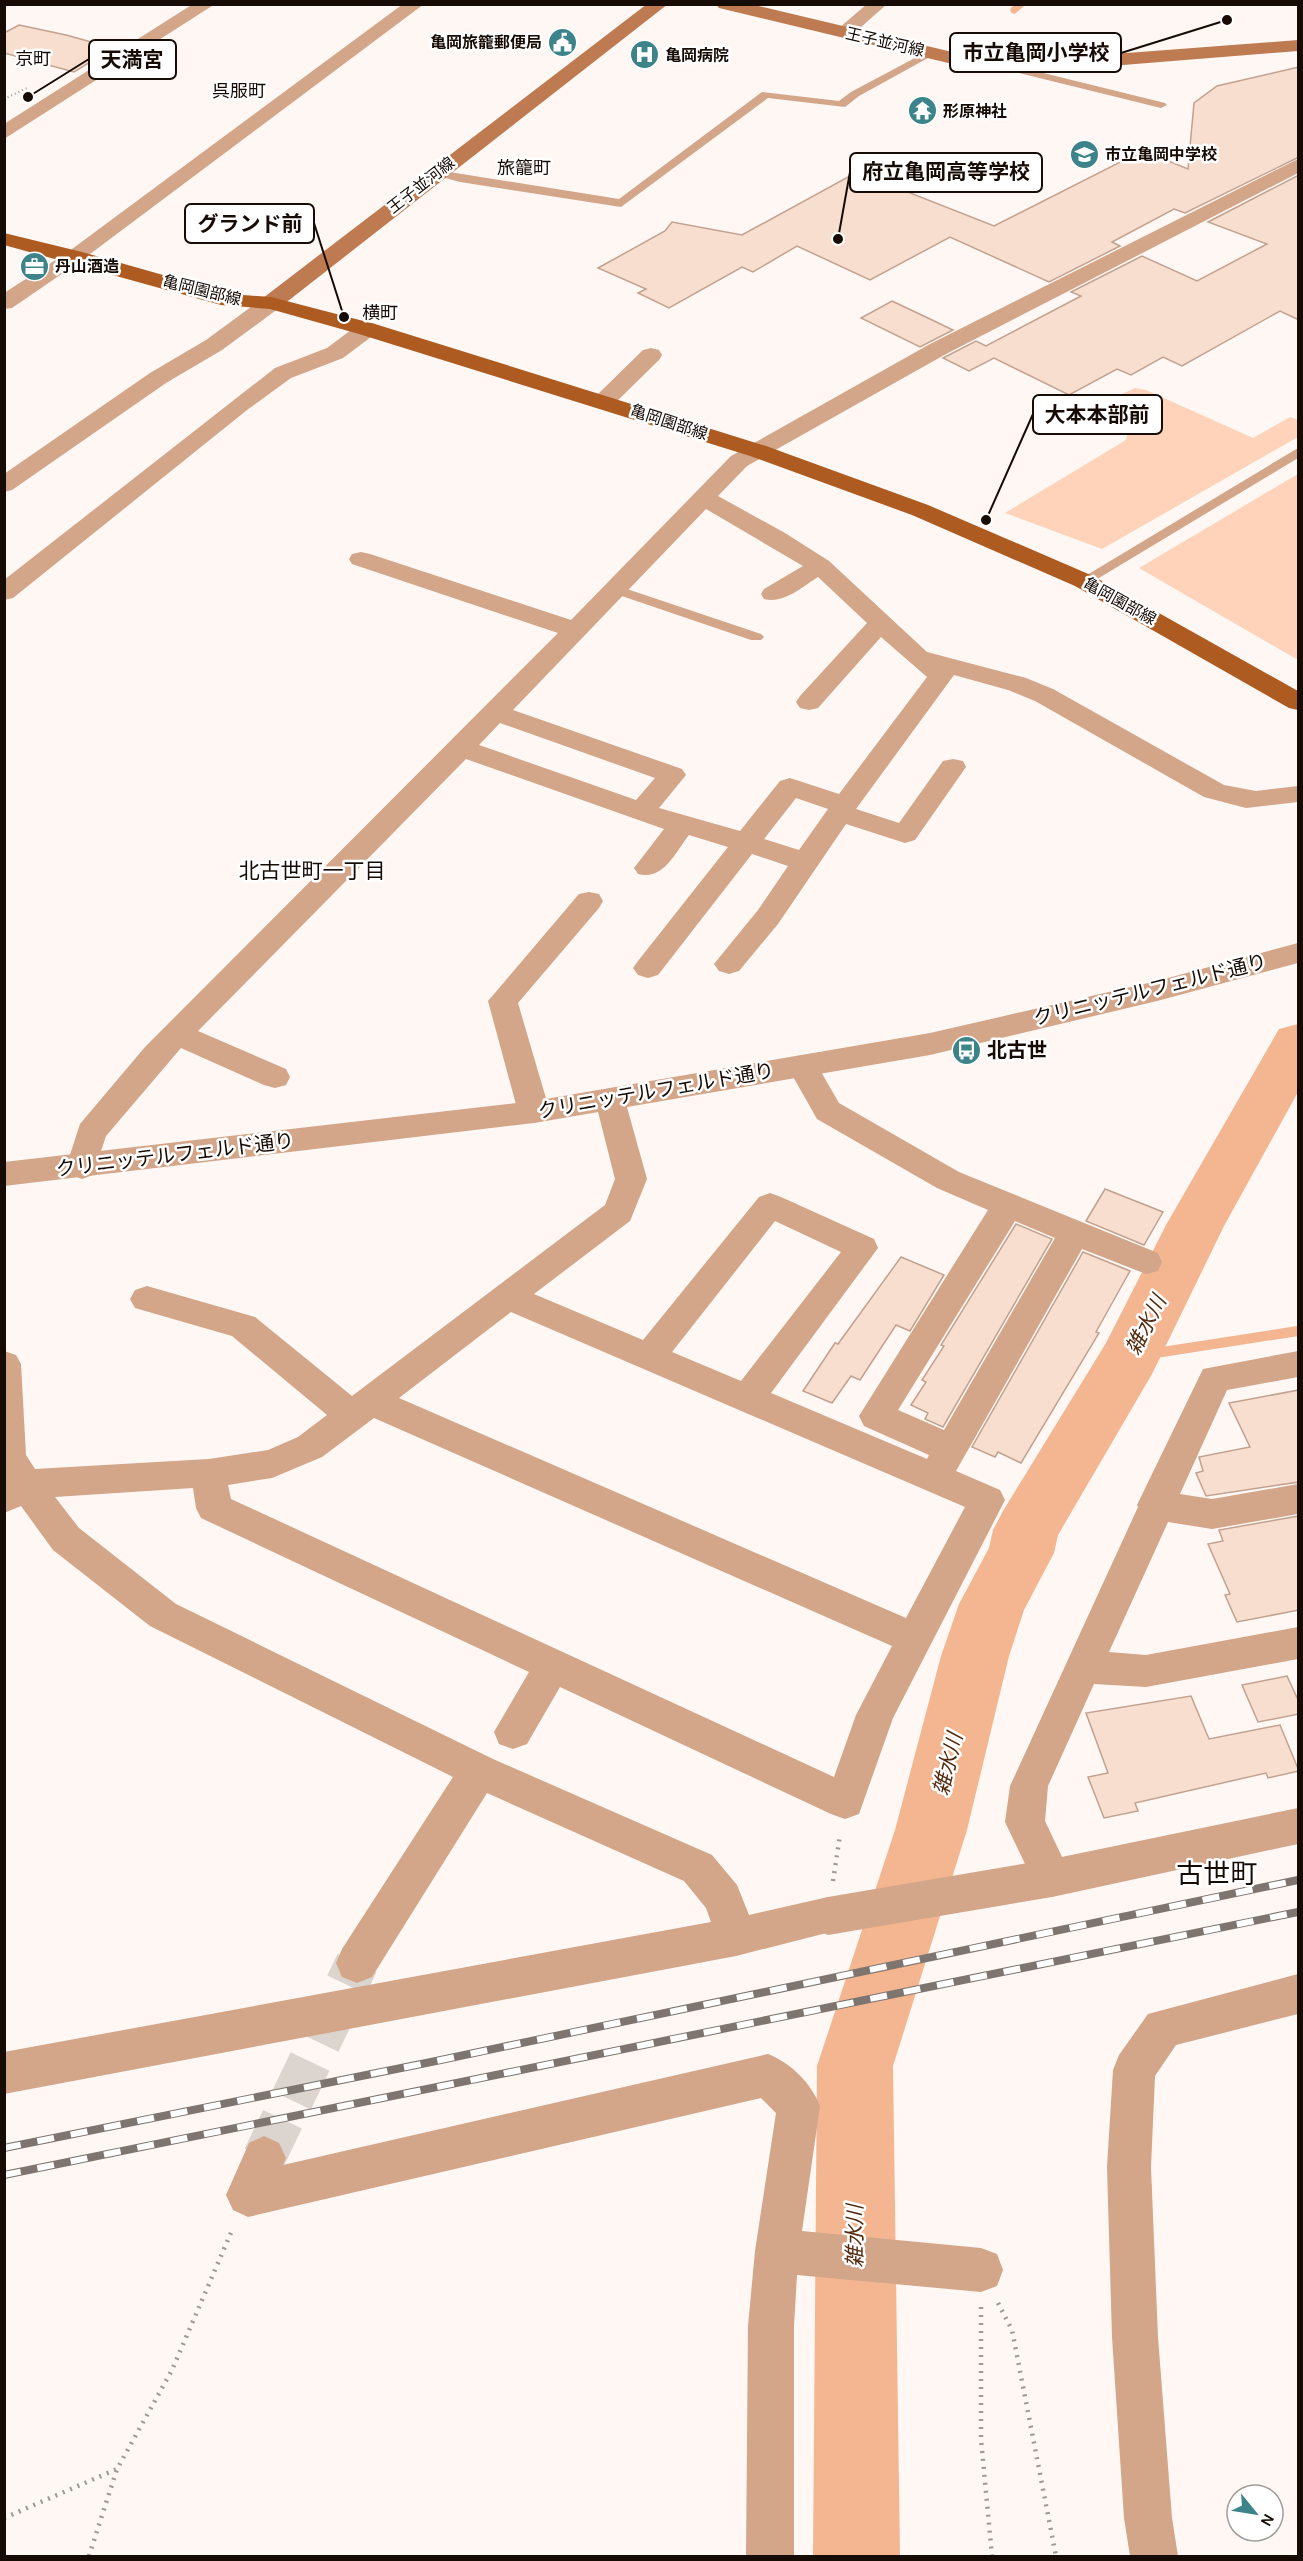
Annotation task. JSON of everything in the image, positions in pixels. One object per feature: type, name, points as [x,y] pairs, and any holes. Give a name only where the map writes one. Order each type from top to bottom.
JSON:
[{"type":"main road","name":"王子並河線","points":[[270,303],[659,4]]},
{"type":"main road","name":"王子並河線","points":[[725,4],[932,53],[999,65],[1061,64],[1295,47]]},
{"type":"main road","name":"亀岡園部線","points":[[4,240],[75,256],[229,300],[270,303],[366,329],[604,401],[758,451],[920,510],[1084,581],[1299,702]]},
{"type":"street","points":[[4,133],[206,4]]},
{"type":"street","points":[[4,303],[75,256],[416,4]]},
{"type":"street","points":[[845,32],[878,4]]},
{"type":"street","points":[[82,1167],[91,1132],[177,1034],[496,713],[739,461],[938,349],[1299,165]]},
{"type":"street","points":[[4,485],[158,378],[214,345],[270,303]]},
{"type":"street","points":[[8,587],[283,373],[335,353],[366,329]]},
{"type":"street","points":[[604,401],[651,355]]},
{"type":"street","points":[[704,498],[765,530],[820,566],[912,656],[940,675],[842,808],[768,917],[729,964]]},
{"type":"street","points":[[361,559],[575,630]]},
{"type":"street","points":[[773,594],[820,566]]},
{"type":"street","points":[[809,702],[880,623]]},
{"type":"street","points":[[912,656],[1017,684],[1044,695],[1214,791],[1232,798],[1256,801],[1299,794]]},
{"type":"street","points":[[496,713],[672,775],[642,812]]},
{"type":"street","points":[[461,748],[682,826],[698,827],[805,862]]},
{"type":"street","points":[[648,968],[789,788],[905,834],[953,767]]},
{"type":"street","points":[[648,868],[682,826]]},
{"type":"street","points":[[534,1112],[503,1001],[589,901]]},
{"type":"street","name":"クリニッテルフェルド通り","points":[[4,1174],[82,1167],[534,1112],[610,1100],[930,1044],[1157,991],[1299,953]]},
{"type":"street","points":[[177,1034],[275,1077]]},
{"type":"street","points":[[802,1066],[828,1111],[948,1180],[1146,1262]]},
{"type":"street","points":[[15,1491],[209,1473],[272,1464],[310,1447],[619,1212],[631,1179],[610,1100]]},
{"type":"street","points":[[648,1357],[770,1205],[862,1248],[748,1398]]},
{"type":"street","points":[[209,1473],[214,1508],[844,1801],[875,1715],[987,1500],[943,1463],[876,1416],[1008,1205]]},
{"type":"street","points":[[943,1463],[1075,1232]]},
{"type":"street","points":[[508,1297],[748,1398],[943,1463]]},
{"type":"street","points":[[147,1299],[243,1326],[361,1408],[915,1639]]},
{"type":"street","points":[[4,1364],[9,1457],[15,1491],[66,1539],[163,1615],[479,1771],[698,1868],[723,1898],[736,1937]]},
{"type":"street","points":[[1052,1878],[1025,1822],[1029,1786],[1155,1505],[1215,1379],[1299,1364]]},
{"type":"street","points":[[1155,1505],[1212,1514],[1299,1499]]},
{"type":"street","points":[[1084,1667],[1146,1671],[1299,1643]]},
{"type":"street","points":[[513,1732],[552,1667]]},
{"type":"street","points":[[357,1964],[479,1771]]},
{"type":"street","points":[[4,2073],[736,1937],[828,1916],[1052,1878],[1299,1827]]},
{"type":"street","points":[[1154,2556],[1135,2337],[1129,2167],[1134,2070],[1163,2028],[1299,1994]]},
{"type":"street","points":[[256,2176],[768,2075],[799,2106],[777,2252],[771,2326],[770,2556]]},
{"type":"street","points":[[777,2252],[981,2270]]},
{"type":"lane","points":[[436,174],[469,181],[591,196],[621,203],[766,94],[841,105],[855,94],[932,53]]},
{"type":"lane","points":[[999,65],[1161,105]]},
{"type":"lane","points":[[1084,581],[1299,452]]},
{"type":"lane","points":[[615,589],[756,637]]},
{"type":"path","points":[[828,1916],[844,1801]]},
{"type":"path","points":[[89,2556],[117,2469],[172,2370],[256,2176]]},
{"type":"path","points":[[981,2270],[981,2439],[992,2556]]},
{"type":"path","points":[[981,2270],[1012,2330],[1056,2556]]},
{"type":"path","points":[[4,2518],[117,2469]]},
{"type":"shaded area","points":[[1135,388],[1146,390],[1253,438],[1290,417],[1298,420],[1298,437],[1102,549],[1005,513],[1126,440],[1127,435],[1086,411]]},
{"type":"shaded area","points":[[1298,474],[1298,660],[1139,568]]},
{"type":"building","points":[[19,25],[113,48],[74,72],[4,53],[4,33]]},
{"type":"building","points":[[1299,67],[1299,157],[1185,213],[1174,209],[1112,242],[1120,246],[1049,282],[950,237],[870,280],[797,246],[753,272],[742,267],[669,308],[638,293],[646,289],[598,268],[665,231],[672,222],[742,235],[857,172],[994,226],[1134,155],[1147,161],[1156,156],[1188,169],[1194,103],[1217,86]]},
{"type":"building","points":[[1299,175],[1299,320],[1280,311],[1182,366],[1163,357],[1131,375],[1117,369],[1069,395],[994,358],[969,371],[943,358],[976,341],[986,346],[1081,296],[1071,292],[1142,256],[1197,281],[1267,244],[1208,222]]},
{"type":"building","points":[[892,301],[953,330],[920,347],[861,318]]},
{"type":"building","points":[[1105,1189],[1163,1212],[1144,1245],[1086,1221]]},
{"type":"building","points":[[1016,1224],[1052,1239],[943,1427],[925,1419],[928,1413],[911,1405],[926,1382],[922,1380],[944,1346],[941,1345]]},
{"type":"building","points":[[1083,1252],[1130,1271],[1096,1332],[1099,1333],[1021,1463],[998,1452],[995,1457],[972,1447]]},
{"type":"building","points":[[901,1257],[944,1275],[910,1331],[896,1325],[860,1380],[851,1376],[832,1403],[803,1391],[835,1343],[838,1344]]},
{"type":"building","points":[[1299,1390],[1299,1482],[1206,1496],[1196,1473],[1203,1471],[1199,1457],[1250,1447],[1229,1403]]},
{"type":"building","points":[[1299,1516],[1299,1610],[1237,1622],[1225,1595],[1230,1594],[1208,1544],[1223,1541],[1219,1530]]},
{"type":"building","points":[[1287,1676],[1299,1702],[1299,1714],[1258,1722],[1242,1685]]},
{"type":"building","points":[[1191,1696],[1209,1739],[1280,1725],[1299,1771],[1268,1778],[1266,1773],[1135,1803],[1138,1811],[1104,1818],[1088,1777],[1108,1773],[1086,1713]]},
{"type":"waterway","points":[[1014,10],[1021,4]]},
{"type":"waterway","name":"雑水川","points":[[856,2556],[855,2066],[931,1830],[975,1656],[992,1604],[1021,1553],[1026,1530],[1130,1357],[1195,1225],[1298,1043]]},
{"type":"waterway","points":[[1130,1357],[1298,1331]]},
{"type":"tunnel","points":[[264,2158],[357,1963]]},
{"type":"railway","points":[[4,2148],[436,2061],[1298,1880]]},
{"type":"railway","points":[[4,2175],[1298,1912]]},
{"type":"place","name":"市立亀岡小学校","points":[[1227,20]]},
{"type":"place","name":"亀岡旅籠郵便局","points":[[563,42]]},
{"type":"place","name":"亀岡病院","points":[[644,55]]},
{"type":"place","name":"天満宮","points":[[28,97]]},
{"type":"place","name":"形原神社","points":[[922,111]]},
{"type":"place","name":"市立亀岡中学校","points":[[1084,154]]},
{"type":"place","name":"府立亀岡高等学校","points":[[838,239]]},
{"type":"place","name":"丹山酒造","points":[[34,266]]},
{"type":"place","name":"グランド前","points":[[344,317]]},
{"type":"place","name":"大本本部前","points":[[986,520]]},
{"type":"place","name":"北古世","points":[[966,1050]]},
{"type":"district","name":"京町","points":[[33,59]]},
{"type":"district","name":"呉服町","points":[[239,91]]},
{"type":"district","name":"旅籠町","points":[[524,168]]},
{"type":"district","name":"横町","points":[[380,313]]},
{"type":"district","name":"北古世町一丁目","points":[[312,871]]},
{"type":"district","name":"古世町","points":[[1217,1874]]}]
